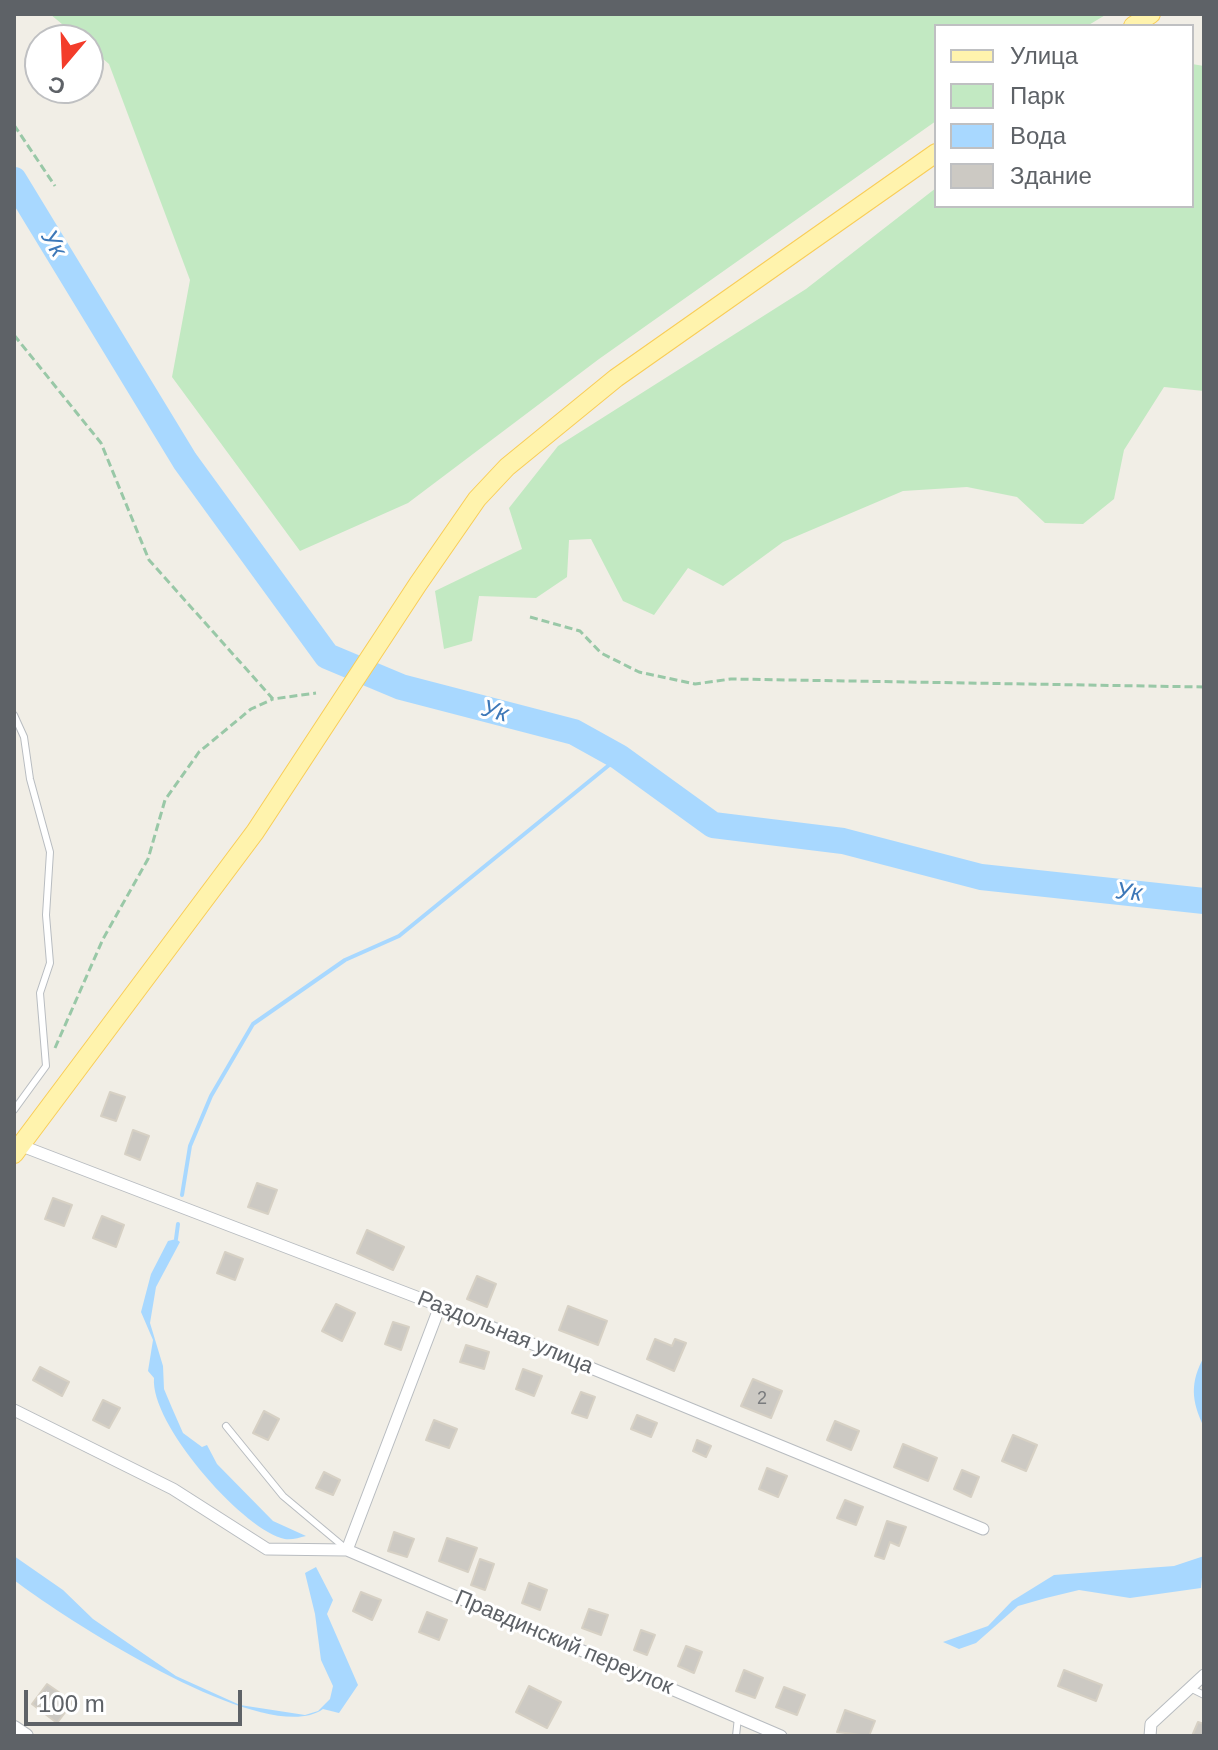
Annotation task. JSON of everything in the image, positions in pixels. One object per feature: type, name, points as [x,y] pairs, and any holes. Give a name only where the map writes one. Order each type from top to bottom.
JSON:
[{"type":"main road","points":[[18,1150],[255,832],[477,499],[542,434],[616,378],[934,154]]},
{"type":"street","name":"Раздольная улица","points":[[18,1150],[440,1306],[983,1529]]},
{"type":"street","points":[[347,1550],[440,1306]]},
{"type":"street","name":"Правдинский переулок","points":[[14,1410],[173,1489],[267,1549],[347,1550],[781,1736]]},
{"type":"street","points":[[1150,1736],[1151,1724],[1204,1675]]},
{"type":"street","points":[[14,1728],[26,1736]]},
{"type":"lane","points":[[14,715],[24,737],[30,779],[50,852],[46,915],[50,963],[40,993],[46,1066],[14,1110]]},
{"type":"lane","points":[[226,1426],[283,1496],[347,1550]]},
{"type":"lane","points":[[1190,1688],[1204,1695]]},
{"type":"lane","points":[[736,1736],[738,1717]]},
{"type":"path","points":[[14,125],[55,186]]},
{"type":"path","points":[[14,335],[101,443],[149,560],[273,699]]},
{"type":"path","points":[[530,617],[580,631],[601,653],[639,672],[695,684],[731,679],[1044,687],[1204,687]]},
{"type":"path","points":[[46,1066],[103,939],[148,859],[165,800],[199,752],[251,709],[273,699],[316,693]]},
{"type":"green space","points":[[50,14],[1107,14],[1090,24],[934,24],[934,122],[599,359],[408,503],[300,551],[172,377],[190,280],[109,64],[104,60],[104,24],[62,24]]},
{"type":"green space","points":[[1194,64],[1204,66],[1204,391],[1164,387],[1124,450],[1114,499],[1083,524],[1045,523],[1017,497],[967,487],[903,491],[783,542],[723,586],[688,568],[654,615],[623,601],[591,539],[569,540],[567,577],[536,598],[479,596],[472,641],[444,649],[435,591],[522,549],[509,508],[558,446],[806,289],[934,190],[934,208],[1194,208]]},
{"type":"water","points":[[176,1239],[180,1242],[156,1287],[150,1323],[163,1366],[164,1389],[172,1408],[183,1433],[202,1447],[207,1445],[217,1464],[273,1521],[306,1536],[281,1538],[243,1514],[200,1470],[166,1420],[154,1378],[148,1371],[153,1340],[141,1312],[151,1274],[168,1241]]},
{"type":"water","points":[[1204,1357],[1204,1427],[1197,1409],[1194,1383]]},
{"type":"water","points":[[14,1556],[63,1590],[93,1619],[176,1676],[239,1704],[166,1674],[14,1580]]},
{"type":"water","points":[[1204,1556],[1201,1588],[1130,1598],[1079,1590],[1018,1606],[976,1643],[959,1649],[943,1642],[988,1626],[1012,1601],[1054,1575],[1174,1566]]},
{"type":"water","points":[[316,1567],[333,1600],[327,1614],[358,1685],[339,1713],[319,1710],[330,1699],[333,1686],[321,1660],[315,1614],[305,1573]]},
{"type":"water","points":[[241,1705],[303,1715],[296,1717],[258,1711]]},
{"type":"building","points":[[110,1092],[125,1097],[116,1121],[101,1116]]},
{"type":"building","points":[[133,1130],[149,1136],[140,1160],[125,1154]]},
{"type":"building","points":[[257,1183],[277,1190],[268,1214],[248,1207]]},
{"type":"building","points":[[53,1198],[72,1205],[64,1226],[45,1219]]},
{"type":"building","points":[[102,1216],[124,1225],[116,1247],[93,1238]]},
{"type":"building","points":[[367,1230],[404,1247],[393,1270],[357,1253]]},
{"type":"building","points":[[225,1252],[243,1259],[235,1280],[217,1273]]},
{"type":"building","points":[[477,1276],[496,1284],[487,1307],[467,1299]]},
{"type":"building","points":[[336,1304],[355,1313],[342,1341],[322,1331]]},
{"type":"building","points":[[568,1306],[607,1321],[598,1345],[559,1330]]},
{"type":"building","points":[[393,1322],[409,1327],[401,1350],[385,1344]]},
{"type":"building","points":[[655,1339],[672,1346],[675,1339],[686,1343],[674,1371],[647,1359]]},
{"type":"building","points":[[466,1345],[489,1352],[484,1369],[460,1362]]},
{"type":"building","points":[[40,1367],[69,1382],[62,1396],[33,1380]]},
{"type":"building","points":[[523,1369],[542,1376],[534,1396],[516,1389]]},
{"type":"building","points":[[753,1379],[782,1391],[771,1418],[741,1406]]},
{"type":"building","points":[[581,1392],[595,1397],[587,1418],[572,1413]]},
{"type":"building","points":[[103,1400],[120,1408],[109,1428],[93,1420]]},
{"type":"building","points":[[264,1411],[279,1419],[268,1440],[253,1433]]},
{"type":"building","points":[[637,1415],[657,1423],[651,1437],[631,1429]]},
{"type":"building","points":[[434,1420],[457,1429],[449,1448],[426,1440]]},
{"type":"building","points":[[835,1421],[859,1431],[851,1450],[827,1440]]},
{"type":"building","points":[[1013,1435],[1037,1445],[1026,1471],[1002,1461]]},
{"type":"building","points":[[697,1440],[711,1446],[706,1457],[693,1451]]},
{"type":"building","points":[[903,1444],[937,1458],[928,1481],[894,1467]]},
{"type":"building","points":[[767,1468],[787,1476],[778,1497],[759,1489]]},
{"type":"building","points":[[962,1470],[979,1477],[971,1497],[954,1489]]},
{"type":"building","points":[[324,1472],[340,1480],[333,1495],[316,1488]]},
{"type":"building","points":[[845,1500],[863,1507],[856,1525],[837,1518]]},
{"type":"building","points":[[887,1521],[906,1527],[899,1546],[890,1542],[884,1559],[875,1556]]},
{"type":"building","points":[[394,1532],[414,1539],[407,1557],[388,1551]]},
{"type":"building","points":[[447,1538],[477,1548],[468,1572],[439,1561]]},
{"type":"building","points":[[480,1559],[494,1564],[485,1590],[471,1585]]},
{"type":"building","points":[[529,1583],[547,1590],[540,1610],[522,1603]]},
{"type":"building","points":[[361,1592],[381,1600],[372,1620],[353,1611]]},
{"type":"building","points":[[589,1609],[608,1615],[601,1635],[582,1628]]},
{"type":"building","points":[[427,1612],[447,1620],[439,1640],[419,1632]]},
{"type":"building","points":[[641,1630],[655,1635],[647,1655],[634,1650]]},
{"type":"building","points":[[686,1646],[702,1652],[694,1673],[678,1666]]},
{"type":"building","points":[[744,1670],[763,1678],[755,1698],[736,1691]]},
{"type":"building","points":[[1064,1670],[1102,1685],[1096,1701],[1058,1686]]},
{"type":"building","points":[[47,1684],[73,1702],[57,1723],[32,1704]]},
{"type":"building","points":[[529,1686],[561,1702],[547,1728],[516,1712]]},
{"type":"building","points":[[784,1687],[805,1695],[797,1715],[776,1707]]},
{"type":"building","points":[[845,1710],[875,1721],[869,1736],[837,1732]]},
{"type":"building","points":[[1198,1722],[1204,1724],[1204,1736],[1192,1736]]},
{"type":"waterway","name":"Ук","points":[[14,180],[185,461],[327,656],[401,687],[574,732],[619,757],[713,825],[843,841],[981,877],[1204,901]]},
{"type":"waterway","points":[[182,1195],[190,1146],[211,1096],[253,1024],[345,960],[399,936],[619,757]]},
{"type":"waterway","points":[[176,1239],[178,1224]]}]
